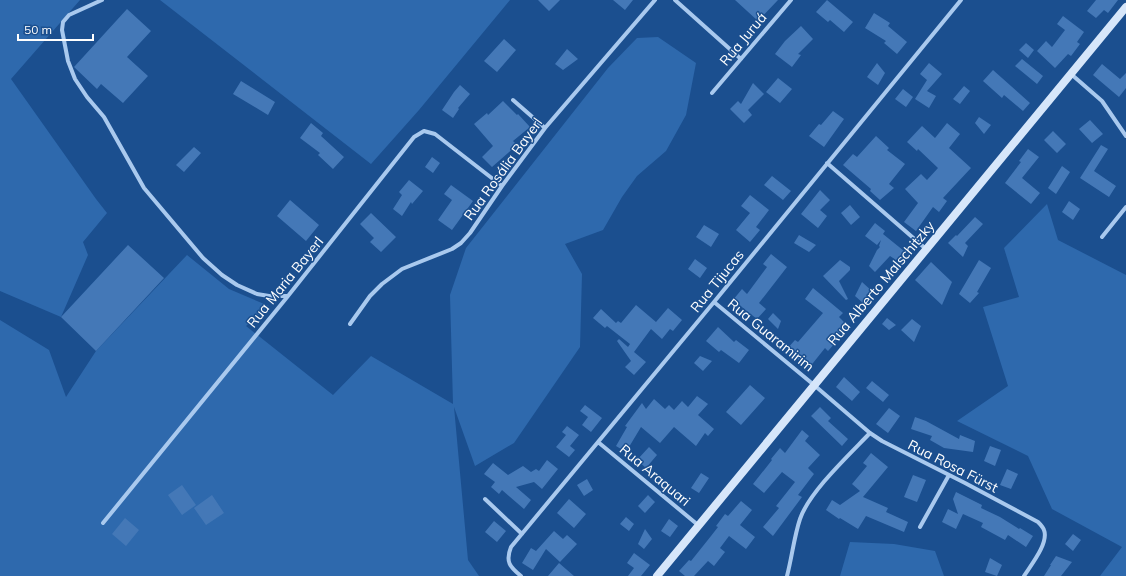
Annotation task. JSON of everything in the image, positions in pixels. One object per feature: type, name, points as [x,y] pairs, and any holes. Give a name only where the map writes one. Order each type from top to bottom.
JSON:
[{"type":"street","points":[[102,0],[69,15],[63,22],[62,30],[68,61],[75,78],[87,97],[104,117],[144,188],[203,258],[222,276],[257,294],[268,296],[288,296]]},
{"type":"street","name":"Rua Rosália Bayerl","points":[[350,324],[370,296],[382,284],[402,269],[452,249],[461,243],[470,233],[502,186],[546,128],[655,0]]},
{"type":"street","points":[[675,0],[741,59]]},
{"type":"street","name":"Rua Juruá","points":[[712,93],[791,0]]},
{"type":"street","name":"Rua Tijucas","points":[[521,576],[510,566],[508,553],[511,547],[961,0]]},
{"type":"street","name":"Rua Alberto Malschitzky","points":[[657,576],[1070,73],[1126,7]]},
{"type":"street","points":[[1070,73],[1102,101],[1126,136]]},
{"type":"street","points":[[513,100],[546,128]]},
{"type":"street","name":"Rua Maria Bayerl","points":[[103,523],[288,296],[414,137],[424,131],[435,134],[502,186]]},
{"type":"street","points":[[827,163],[926,250]]},
{"type":"street","points":[[1102,237],[1125,210]]},
{"type":"street","name":"Rua Guaramirim","points":[[714,302],[814,385]]},
{"type":"street","name":"Rua Rosa Fürst","points":[[814,385],[870,433],[894,448],[1038,522],[1044,528],[1045,536],[1043,545],[1024,576]]},
{"type":"street","points":[[786,576],[800,519],[806,507],[833,472],[870,433]]},
{"type":"street","name":"Rua Araquari","points":[[598,442],[699,525]]},
{"type":"street","points":[[920,527],[949,475]]},
{"type":"street","points":[[485,499],[522,534]]},
{"type":"shaded area","points":[[0,0],[80,0],[11,79],[107,213],[83,242],[88,255],[61,317],[0,291]]},
{"type":"shaded area","points":[[160,0],[510,0],[419,110],[371,164]]},
{"type":"shaded area","points":[[658,37],[696,63],[686,115],[666,151],[637,176],[622,197],[603,230],[565,244],[582,274],[580,347],[514,443],[475,466],[454,407],[468,560],[479,576],[0,576],[0,320],[49,350],[66,397],[96,351],[187,255],[229,289],[269,306],[246,326],[333,395],[371,356],[453,404],[450,295],[466,248],[608,68],[637,38]]},
{"type":"shaded area","points":[[1047,204],[1058,240],[1126,275],[1126,576],[1100,576],[1122,547],[1052,509],[1028,456],[957,421],[1008,386],[983,307],[1019,297],[1004,248]]},
{"type":"shaded area","points":[[850,542],[894,544],[935,551],[944,576],[840,576]]},
{"type":"building","points":[[538,0],[560,0],[549,11]]},
{"type":"building","points":[[613,0],[633,0],[625,10]]},
{"type":"building","points":[[735,0],[778,0],[758,21]]},
{"type":"building","points":[[827,0],[853,22],[844,32],[830,20],[828,22],[816,12]]},
{"type":"building","points":[[1096,0],[1118,0],[1108,13],[1104,10],[1096,18],[1087,11]]},
{"type":"building","points":[[127,9],[151,31],[127,57],[148,76],[123,103],[101,84],[97,89],[74,67]]},
{"type":"building","points":[[874,13],[890,23],[888,26],[907,42],[897,54],[884,43],[886,41],[865,28]]},
{"type":"building","points":[[1063,16],[1084,32],[1077,42],[1080,44],[1071,56],[1068,54],[1055,68],[1037,51],[1046,41],[1052,47],[1065,30],[1057,24]]},
{"type":"building","points":[[801,26],[813,39],[798,54],[801,55],[792,67],[775,54],[785,41]]},
{"type":"building","points":[[504,39],[516,50],[497,72],[484,61]]},
{"type":"building","points":[[1026,43],[1034,50],[1028,58],[1019,50]]},
{"type":"building","points":[[567,49],[578,59],[563,70],[555,64]]},
{"type":"building","points":[[1022,59],[1043,76],[1037,84],[1015,66]]},
{"type":"building","points":[[877,63],[885,73],[878,85],[867,77]]},
{"type":"building","points":[[929,63],[942,74],[927,91],[936,96],[929,108],[915,99],[927,80],[920,74]]},
{"type":"building","points":[[1102,64],[1120,79],[1126,73],[1126,88],[1119,97],[1093,75]]},
{"type":"building","points":[[993,70],[1030,103],[1023,111],[1004,95],[1002,98],[983,81]]},
{"type":"building","points":[[778,78],[792,89],[780,103],[766,92]]},
{"type":"building","points":[[241,81],[275,102],[268,115],[233,94]]},
{"type":"building","points":[[753,83],[764,94],[748,110],[752,115],[744,123],[730,109],[738,101],[741,104]]},
{"type":"building","points":[[460,85],[470,94],[458,108],[459,109],[453,118],[442,110]]},
{"type":"building","points":[[964,86],[970,91],[960,104],[953,99]]},
{"type":"building","points":[[903,89],[913,97],[906,107],[895,99]]},
{"type":"building","points":[[503,101],[530,127],[513,141],[517,145],[492,167],[482,157],[493,146],[474,124],[487,113],[488,115]]},
{"type":"building","points":[[833,111],[844,119],[824,147],[809,136]]},
{"type":"building","points":[[979,117],[991,125],[984,134],[975,123]]},
{"type":"building","points":[[1090,120],[1103,134],[1092,143],[1079,129]]},
{"type":"building","points":[[311,123],[323,133],[321,136],[344,157],[333,169],[318,155],[320,153],[300,138]]},
{"type":"building","points":[[947,123],[960,134],[949,148],[971,168],[943,198],[947,201],[939,212],[933,207],[916,231],[904,222],[918,203],[905,189],[921,174],[927,180],[938,168],[918,149],[917,151],[907,142],[922,126],[935,138]]},
{"type":"building","points":[[1053,131],[1066,144],[1057,153],[1044,140]]},
{"type":"building","points":[[876,136],[889,148],[887,150],[905,164],[889,184],[894,188],[880,200],[870,191],[871,189],[843,165],[853,154],[857,157]]},
{"type":"building","points":[[1101,145],[1108,149],[1094,171],[1116,186],[1109,197],[1080,178]]},
{"type":"building","points":[[194,147],[201,153],[184,172],[176,165]]},
{"type":"building","points":[[1028,149],[1039,157],[1022,178],[1040,193],[1031,204],[1005,183],[1021,162],[1019,161]]},
{"type":"building","points":[[432,157],[440,163],[433,173],[425,167]]},
{"type":"building","points":[[1062,166],[1070,172],[1056,194],[1048,188]]},
{"type":"building","points":[[772,176],[791,191],[783,200],[764,185]]},
{"type":"building","points":[[409,180],[423,191],[412,204],[411,202],[402,216],[393,209],[402,195],[399,192]]},
{"type":"building","points":[[451,185],[473,201],[452,230],[438,220],[452,200],[444,194]]},
{"type":"building","points":[[820,190],[830,200],[820,210],[827,216],[818,228],[801,214]]},
{"type":"building","points":[[750,195],[769,210],[756,227],[760,230],[750,242],[736,230],[750,213],[741,206]]},
{"type":"building","points":[[290,200],[319,225],[306,241],[277,216]]},
{"type":"building","points":[[1069,201],[1080,209],[1073,220],[1062,212]]},
{"type":"building","points":[[850,205],[860,217],[851,225],[841,213]]},
{"type":"building","points":[[371,213],[396,237],[381,252],[370,242],[374,238],[360,224]]},
{"type":"building","points":[[975,217],[983,224],[965,243],[968,246],[963,257],[948,243],[956,235],[957,236]]},
{"type":"building","points":[[875,223],[885,231],[883,234],[904,251],[896,260],[890,256],[875,272],[869,266],[880,247],[881,240],[877,245],[865,236]]},
{"type":"building","points":[[704,225],[719,234],[711,247],[696,237]]},
{"type":"building","points":[[799,235],[816,245],[809,252],[794,243]]},
{"type":"building","points":[[128,245],[164,278],[96,351],[61,317]]},
{"type":"building","points":[[771,254],[787,267],[759,303],[766,309],[757,319],[733,300],[742,289],[747,294],[767,267],[763,264]]},
{"type":"building","points":[[695,259],[707,268],[700,278],[688,269]]},
{"type":"building","points":[[840,260],[850,267],[850,270],[839,281],[848,299],[846,300],[823,276]]},
{"type":"building","points":[[979,260],[991,268],[977,292],[979,293],[970,303],[959,294]]},
{"type":"building","points":[[931,262],[952,282],[942,305],[915,280]]},
{"type":"building","points":[[862,282],[873,292],[863,303],[855,296]]},
{"type":"building","points":[[813,288],[843,313],[839,317],[848,326],[833,340],[836,342],[828,351],[825,348],[809,368],[786,350],[795,340],[798,342],[823,313],[805,299]]},
{"type":"building","points":[[636,305],[656,322],[668,308],[682,320],[673,331],[670,329],[662,339],[651,329],[634,352],[646,362],[634,375],[625,367],[631,361],[617,341],[619,339],[628,347],[630,344],[607,326],[605,328],[593,318],[601,309],[616,323],[618,321],[621,323]]},
{"type":"building","points":[[773,313],[781,321],[778,329],[768,319]]},
{"type":"building","points":[[887,318],[896,325],[889,330],[882,324]]},
{"type":"building","points":[[912,319],[921,326],[914,342],[901,330]]},
{"type":"building","points":[[718,327],[734,342],[736,340],[749,350],[739,363],[721,350],[719,352],[706,341]]},
{"type":"building","points":[[700,356],[712,361],[703,371],[694,363]]},
{"type":"building","points":[[844,377],[860,392],[852,401],[836,387]]},
{"type":"building","points":[[872,381],[889,395],[883,402],[866,388]]},
{"type":"building","points":[[750,385],[765,398],[741,425],[726,412]]},
{"type":"building","points":[[697,396],[708,404],[698,415],[714,429],[708,436],[705,433],[696,446],[674,427],[660,443],[641,427],[626,452],[616,446],[627,427],[625,426],[642,403],[646,409],[654,399],[665,409],[669,405],[674,410],[682,401],[688,407]]},
{"type":"building","points":[[585,405],[602,418],[591,432],[582,425],[588,417],[580,411]]},
{"type":"building","points":[[820,407],[831,418],[828,421],[848,439],[842,446],[811,416]]},
{"type":"building","points":[[889,408],[900,416],[888,433],[876,424]]},
{"type":"building","points":[[915,417],[926,421],[959,439],[960,435],[975,441],[973,452],[944,448],[930,440],[932,436],[911,429]]},
{"type":"building","points":[[567,426],[579,435],[570,446],[575,450],[569,457],[556,447],[566,435],[562,432]]},
{"type":"building","points":[[802,430],[809,436],[805,441],[820,455],[808,468],[814,474],[798,495],[802,497],[773,536],[763,527],[779,508],[776,506],[795,482],[782,472],[764,493],[753,484],[780,448],[785,453]]},
{"type":"building","points":[[990,446],[1001,450],[995,466],[984,461]]},
{"type":"building","points":[[649,447],[657,455],[646,468],[637,460]]},
{"type":"building","points":[[871,453],[888,467],[863,497],[888,508],[886,512],[908,522],[904,532],[866,516],[858,529],[826,510],[832,500],[840,505],[860,491],[852,484],[867,466],[863,463]]},
{"type":"building","points":[[547,460],[558,469],[542,489],[534,482],[516,487],[531,500],[524,509],[502,490],[499,494],[491,487],[495,482],[484,474],[493,463],[508,475],[523,466],[531,472],[536,469],[539,471]]},
{"type":"building","points":[[1007,469],[1018,474],[1011,489],[1000,485]]},
{"type":"building","points":[[701,473],[709,478],[699,493],[691,488]]},
{"type":"building","points":[[913,475],[926,480],[917,502],[904,497]]},
{"type":"building","points":[[587,479],[593,490],[584,496],[577,485]]},
{"type":"building","points":[[182,485],[196,505],[182,515],[168,495]]},
{"type":"building","points":[[956,492],[982,505],[981,508],[1033,536],[1026,547],[1008,535],[1005,540],[981,527],[983,523],[963,514],[956,529],[942,522],[948,509],[958,514],[953,499]]},
{"type":"building","points":[[212,495],[224,513],[206,525],[194,508]]},
{"type":"building","points":[[648,495],[655,502],[645,513],[638,506]]},
{"type":"building","points":[[569,499],[586,514],[574,528],[557,513]]},
{"type":"building","points":[[741,501],[752,510],[740,525],[755,537],[746,549],[729,536],[720,548],[725,552],[714,566],[708,561],[694,576],[685,576],[679,571],[689,560],[691,561],[718,527],[716,526],[725,514],[728,516]]},
{"type":"building","points":[[626,517],[634,524],[629,531],[620,524]]},
{"type":"building","points":[[125,518],[139,530],[126,546],[112,534]]},
{"type":"building","points":[[669,519],[678,526],[670,537],[661,531]]},
{"type":"building","points":[[494,521],[506,531],[497,542],[485,532]]},
{"type":"building","points":[[645,529],[652,539],[644,549],[638,544]]},
{"type":"building","points":[[554,531],[563,539],[567,535],[577,544],[560,562],[546,549],[533,570],[522,563],[531,548],[536,551]]},
{"type":"building","points":[[1073,534],[1081,540],[1073,551],[1065,544]]},
{"type":"building","points":[[634,553],[650,565],[641,576],[628,576],[634,568],[627,563]]},
{"type":"building","points":[[1056,556],[1072,562],[1061,576],[1044,576],[1050,565]]},
{"type":"building","points":[[990,558],[1002,565],[997,576],[985,572]]},
{"type":"building","points":[[559,563],[574,576],[548,576]]}]
